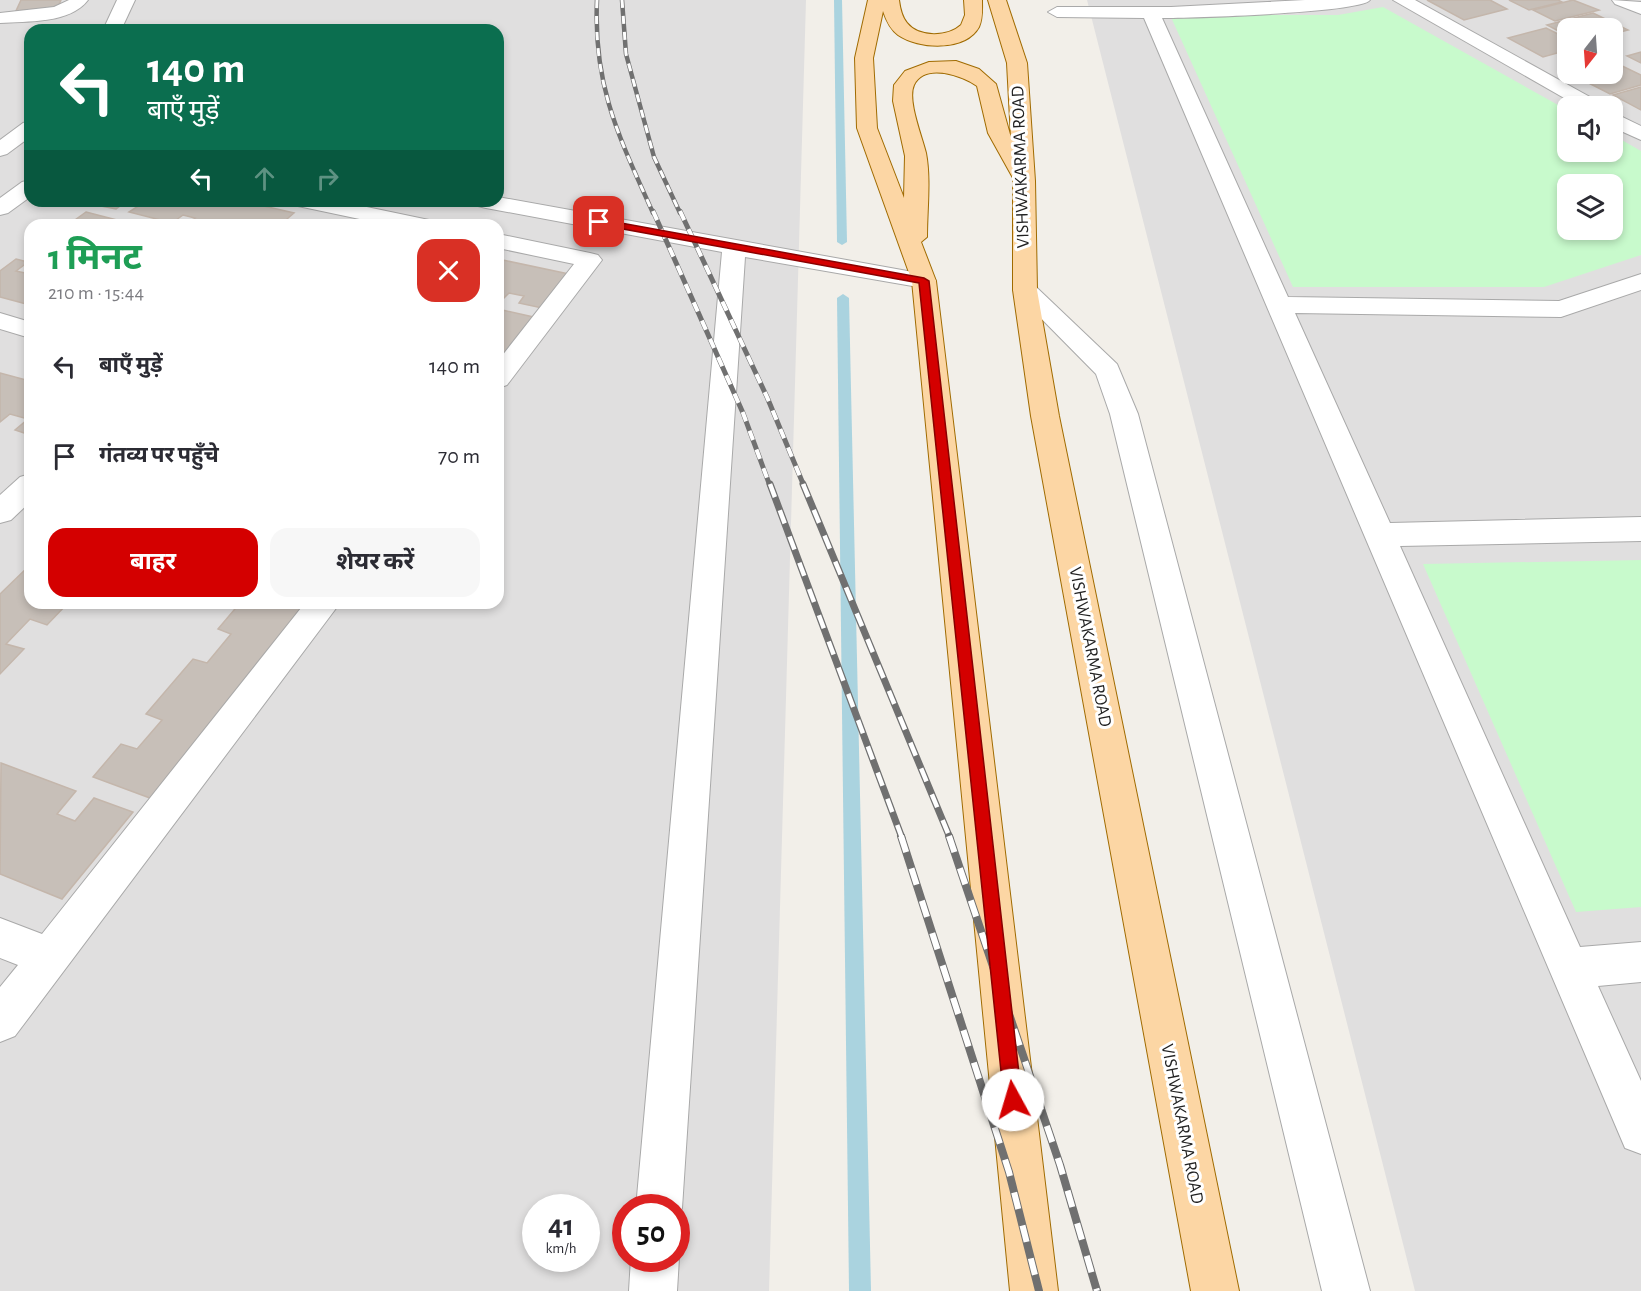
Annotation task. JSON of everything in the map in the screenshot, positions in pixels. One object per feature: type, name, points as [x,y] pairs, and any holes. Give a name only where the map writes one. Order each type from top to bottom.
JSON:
[{"type":"main road","points":[[877,0],[864,58],[867,128],[919,266]]},
{"type":"main road","points":[[890,0],[894,18],[901,28],[915,37],[934,39],[951,38],[968,31],[974,19],[973,0]]},
{"type":"main road","name":"VISHWAKARMA ROAD","points":[[997,0],[1017,63],[1024,181],[1025,290],[1045,416],[1215,1291]]},
{"type":"main road","points":[[1024,181],[998,134],[986,84],[972,72],[956,67],[929,68],[912,75],[904,85],[903,101],[916,156],[919,266],[1034,1291]]},
{"type":"street","points":[[0,18],[63,11],[77,5],[80,0]]},
{"type":"street","points":[[115,24],[126,0]]},
{"type":"street","points":[[1057,12],[1152,15],[1263,10],[1361,0]]},
{"type":"street","points":[[1402,0],[1574,96]]},
{"type":"street","points":[[1621,0],[1641,9]]},
{"type":"street","points":[[1152,15],[1641,1132]]},
{"type":"street","points":[[1623,124],[1641,134]]},
{"type":"street","points":[[0,150],[24,132]]},
{"type":"street","points":[[0,208],[24,191]]},
{"type":"street","points":[[504,204],[734,248],[919,266]]},
{"type":"street","points":[[327,219],[340,207]]},
{"type":"street","points":[[354,207],[399,219]]},
{"type":"street","points":[[504,242],[590,260],[504,371]]},
{"type":"street","points":[[660,1194],[734,248]]},
{"type":"street","points":[[1277,305],[1561,309],[1641,282]]},
{"type":"street","points":[[1025,290],[1108,370],[1124,414],[1346,1291]]},
{"type":"street","points":[[0,321],[24,328]]},
{"type":"street","points":[[0,512],[24,490]]},
{"type":"street","points":[[1378,535],[1641,529]]},
{"type":"street","points":[[0,1021],[319,609]]},
{"type":"street","points":[[0,938],[50,957]]},
{"type":"street","points":[[1568,968],[1641,962]]},
{"type":"street","points":[[653,1291],[654,1272]]},
{"type":"shaded area","points":[[0,0],[806,0],[769,1291],[0,1291]]},
{"type":"shaded area","points":[[1087,0],[1641,0],[1641,1291],[1415,1291]]},
{"type":"green space","points":[[1383,7],[1557,104],[1557,162],[1623,162],[1623,141],[1641,151],[1641,255],[1544,287],[1293,287],[1170,15],[1338,15]]},
{"type":"green space","points":[[1641,560],[1641,907],[1576,912],[1423,564]]},
{"type":"building","points":[[21,0],[61,0],[58,7],[16,11]]},
{"type":"building","points":[[1427,0],[1490,0],[1507,9],[1464,20]]},
{"type":"building","points":[[1509,0],[1558,0],[1562,2],[1529,10]]},
{"type":"building","points":[[1573,0],[1599,10],[1567,18],[1557,18],[1555,21],[1533,10]]},
{"type":"building","points":[[1593,13],[1603,18],[1574,18]]},
{"type":"building","points":[[1557,22],[1557,30],[1547,25]]},
{"type":"building","points":[[1546,28],[1557,34],[1557,53],[1543,57],[1508,38]]},
{"type":"building","points":[[1641,52],[1641,63],[1627,56]]},
{"type":"building","points":[[1623,66],[1641,75],[1641,85],[1610,94],[1591,84],[1623,84]]},
{"type":"building","points":[[1641,87],[1641,110],[1623,100],[1623,96],[1613,95]]},
{"type":"building","points":[[137,207],[268,207],[294,213],[287,219],[194,219],[183,215],[178,219],[156,219],[129,212]]},
{"type":"building","points":[[86,212],[113,219],[76,219]]},
{"type":"building","points":[[16,259],[24,261],[24,265],[16,271],[24,273],[24,303],[0,297],[0,271]]},
{"type":"building","points":[[504,260],[569,274],[542,308],[519,303],[524,296],[509,293],[504,298]]},
{"type":"building","points":[[504,310],[538,318],[504,359]]},
{"type":"building","points":[[0,373],[24,379],[24,418],[10,414],[0,422]]},
{"type":"building","points":[[24,422],[24,433],[15,430]]},
{"type":"building","points":[[24,571],[24,609],[62,609],[47,625],[30,619],[6,644],[24,649],[0,674],[0,594]]},
{"type":"building","points":[[235,609],[300,609],[150,798],[93,777],[121,744],[137,749],[162,720],[146,714],[193,659],[207,663],[231,634],[218,629]]},
{"type":"building","points":[[1,763],[76,791],[57,814],[75,821],[94,798],[133,812],[62,899],[0,874]]},
{"type":"waterway","points":[[838,0],[842,242]]},
{"type":"waterway","points":[[843,298],[860,1291]]},
{"type":"railway","points":[[597,0],[599,59],[604,85],[619,135],[653,213]]},
{"type":"railway","points":[[622,0],[626,54],[654,157],[680,213]]},
{"type":"railway","points":[[653,211],[743,413],[770,486]]},
{"type":"railway","points":[[680,211],[767,397],[804,486]]},
{"type":"railway","points":[[770,484],[902,838]]},
{"type":"railway","points":[[803,484],[950,838]]},
{"type":"railway","points":[[901,836],[1009,1172],[1039,1291]]},
{"type":"railway","points":[[949,836],[1060,1165],[1097,1291]]},
{"type":"route","points":[[599,222],[924,281],[1013,1100]]}]
